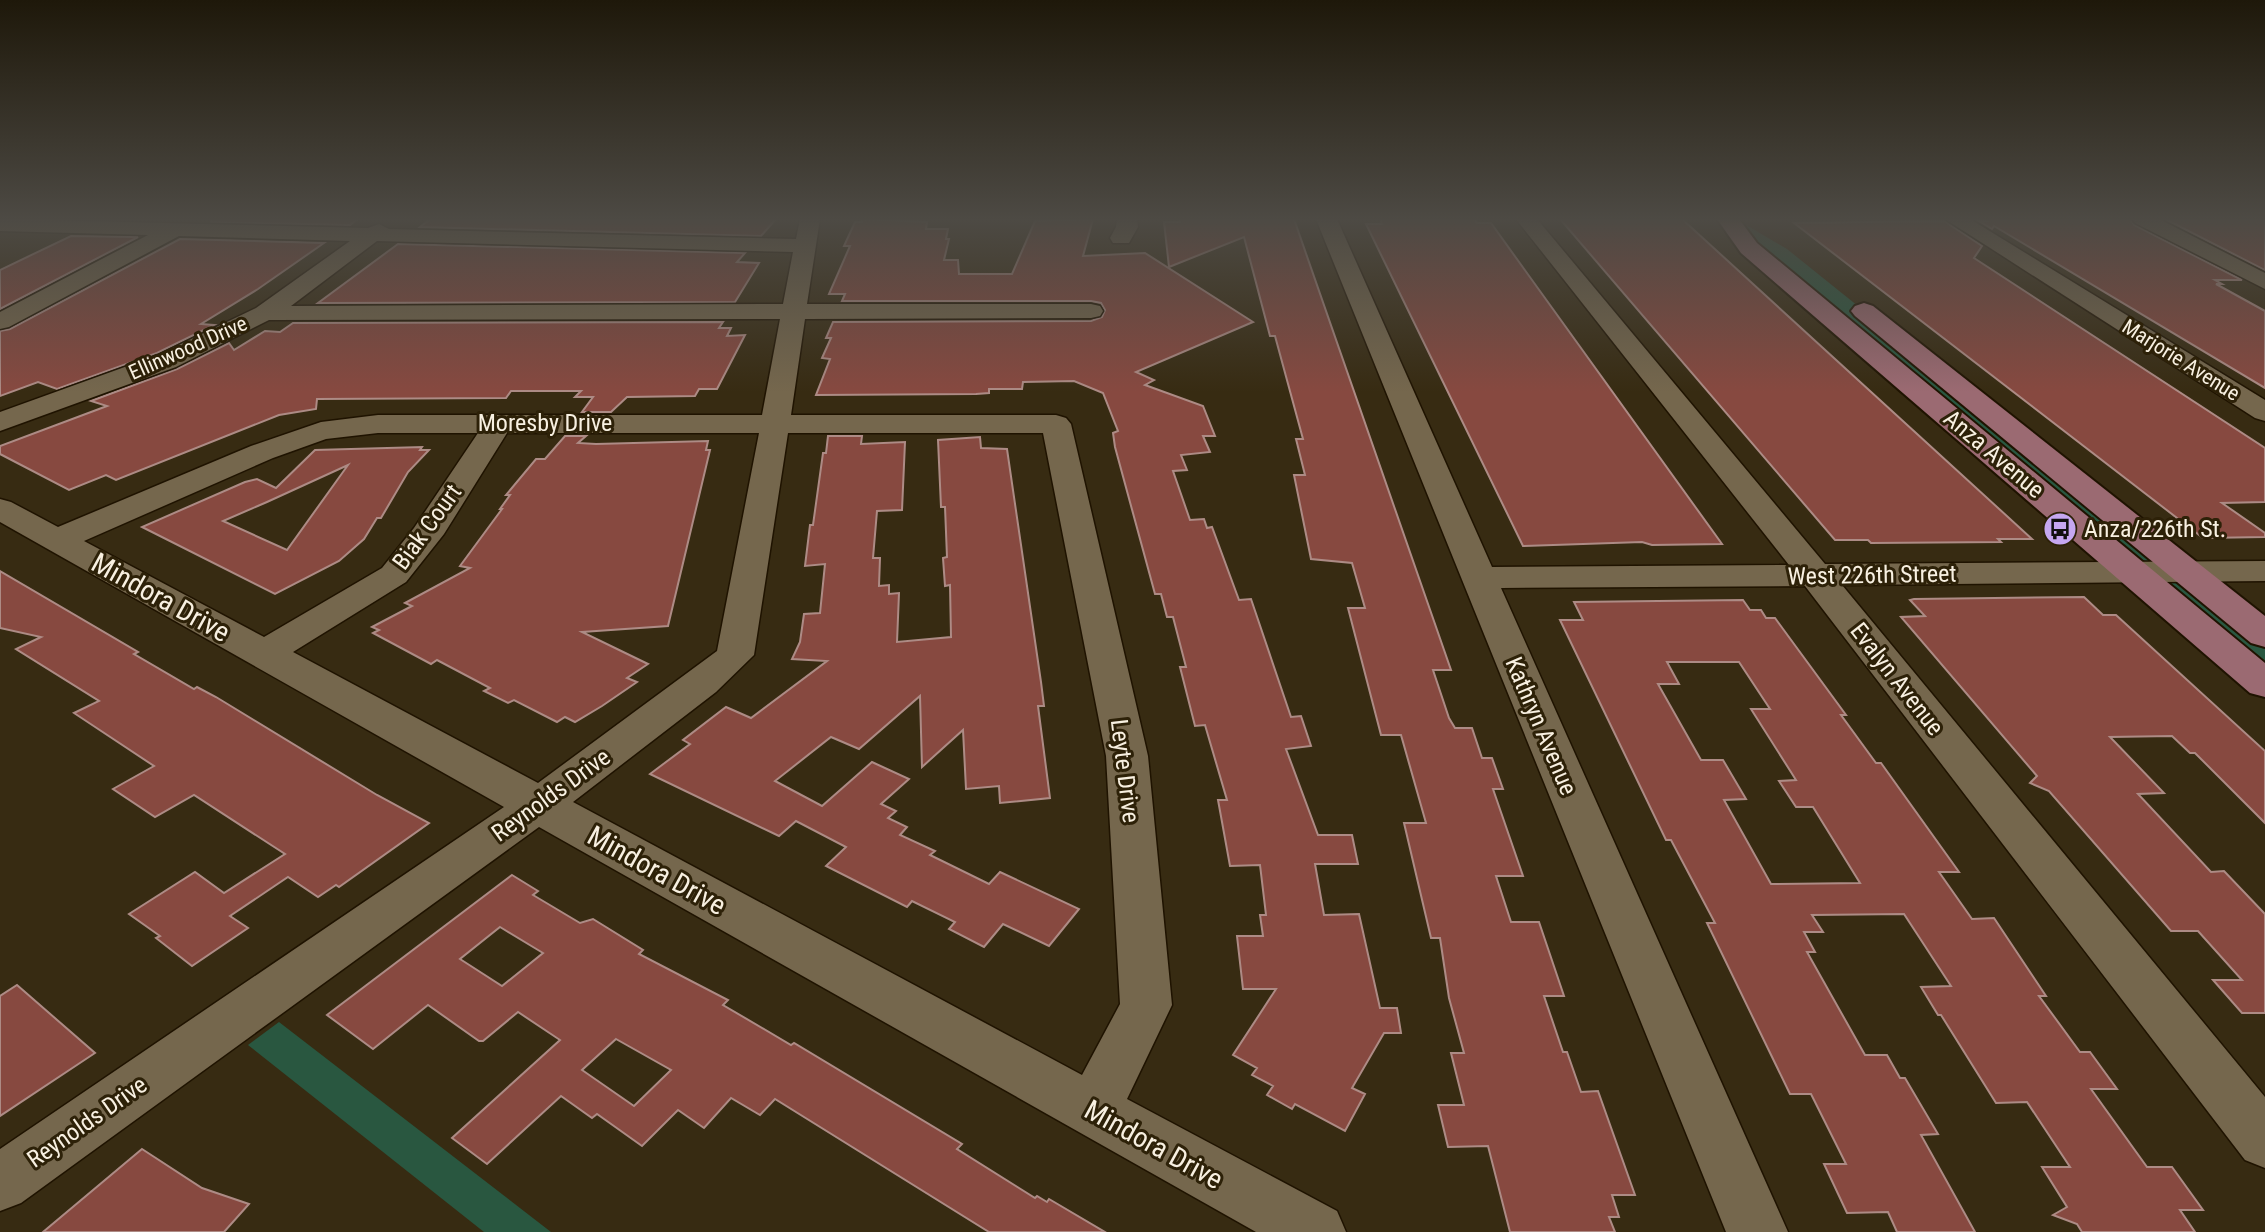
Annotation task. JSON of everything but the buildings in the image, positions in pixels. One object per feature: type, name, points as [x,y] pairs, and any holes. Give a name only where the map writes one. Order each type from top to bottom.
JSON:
[{"type":"main road","name":"Anza Avenue","points":[[1783,276],[2265,684]]},
{"type":"main road","name":"Anza Avenue","points":[[1821,276],[2265,635]]},
{"type":"street","points":[[0,322],[87,276]]},
{"type":"street","name":"Ellinwood Drive","points":[[0,422],[167,361],[265,313],[315,276]]},
{"type":"street","name":"Reynolds Drive","points":[[0,1183],[538,805],[735,655],[800,276]]},
{"type":"street","name":"Kathryn Avenue","points":[[1351,276],[1757,1232]]},
{"type":"street","name":"Evalyn Avenue","points":[[1573,276],[1815,575],[2265,1141]]},
{"type":"street","name":"Marjorie Avenue","points":[[2047,276],[2265,412]]},
{"type":"street","points":[[265,313],[1091,311]]},
{"type":"street","name":"Biak Court","points":[[263,654],[394,575],[427,534],[499,423]]},
{"type":"street","name":"Moresby Drive","points":[[57,540],[262,452],[321,431],[378,424],[1056,424]]},
{"type":"street","name":"Leyte Drive","points":[[1056,424],[1127,756],[1146,1005],[1093,1110]]},
{"type":"street","name":"Mindora Drive","points":[[0,509],[1315,1232]]},
{"type":"street","name":"West 226th Street","points":[[1479,578],[2265,571]]},
{"type":"green space","points":[[1783,276],[1821,276],[2265,633],[2265,683]]},
{"type":"green space","points":[[279,1022],[551,1232],[484,1232],[248,1045]]},
{"type":"place","name":"Anza/226th St.","points":[[2060,529]]}]
